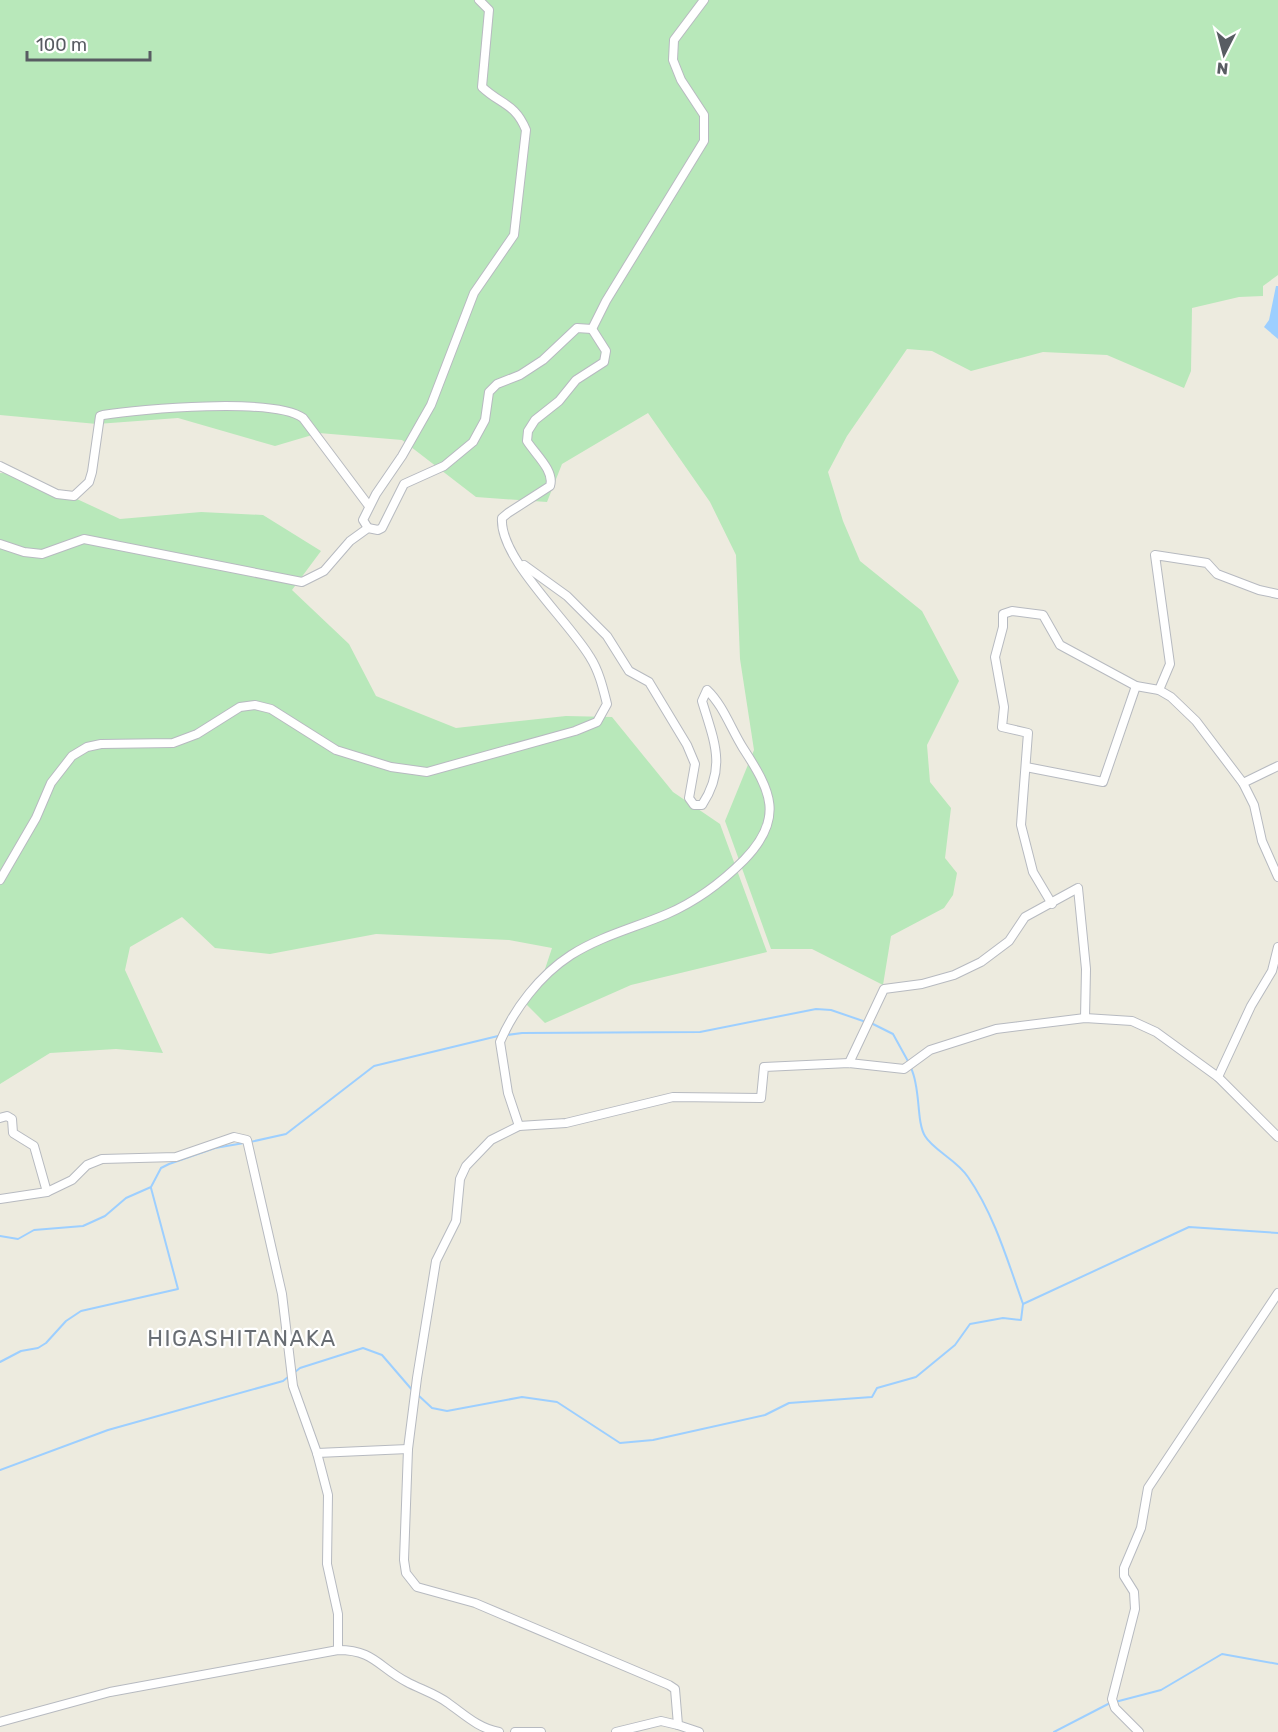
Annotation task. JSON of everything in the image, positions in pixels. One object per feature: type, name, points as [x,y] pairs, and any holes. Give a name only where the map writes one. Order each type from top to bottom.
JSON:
[{"type":"street","points":[[479,0],[489,10],[482,87],[514,108],[520,114],[526,130],[514,235],[474,293],[431,405],[402,456],[369,506],[363,520],[368,528],[378,530],[382,528],[404,484],[444,466],[473,442],[485,420],[489,392],[497,384],[520,375],[543,360],[577,328],[592,329]]},
{"type":"street","points":[[592,329],[606,301],[704,141],[704,114],[681,81],[673,60],[674,40],[704,0]]},
{"type":"street","points":[[0,880],[36,818],[61,767],[72,756],[87,747],[101,744],[173,743],[197,734],[240,708],[255,705],[271,709],[336,750],[392,767],[427,772],[575,731],[597,722],[607,704],[591,658],[514,558],[503,537],[502,518],[515,507],[550,486],[552,480],[550,473],[527,441],[528,431],[535,420],[559,401],[576,380],[604,362],[606,351],[592,329]]},
{"type":"street","points":[[0,466],[45,489],[74,496],[89,482],[100,416],[160,409],[272,408],[297,413],[303,418],[369,506]]},
{"type":"street","points":[[0,544],[24,552],[42,554],[84,538],[302,582],[324,571],[350,541],[368,528]]},
{"type":"street","points":[[1160,690],[1170,664],[1155,555],[1207,563],[1217,574],[1259,590],[1278,594]]},
{"type":"street","points":[[514,558],[567,596],[607,636],[629,671],[649,681],[687,745],[695,765],[689,798],[694,805],[702,805],[714,787],[717,763],[713,737],[702,701],[707,690],[715,697],[728,725],[762,776],[769,799],[770,817],[759,845],[723,882],[666,914],[629,926],[586,946],[549,971],[529,994],[500,1042],[508,1093],[519,1126]]},
{"type":"street","points":[[1052,904],[1033,872],[1021,825],[1028,733],[1002,727],[1004,707],[994,657],[1003,627],[1003,614],[1012,611],[1043,615],[1060,645],[1136,686],[1160,690],[1196,721],[1243,783],[1254,805],[1262,841],[1278,877]]},
{"type":"street","points":[[1026,766],[1103,782],[1136,686]]},
{"type":"street","points":[[1243,783],[1278,766]]},
{"type":"street","points":[[849,1063],[884,989],[944,978],[981,962],[1009,941],[1025,917],[1078,888],[1086,969],[1085,1018]]},
{"type":"street","points":[[1218,1077],[1251,1006],[1275,972],[1278,947]]},
{"type":"street","points":[[678,1725],[675,1689],[475,1603],[417,1587],[406,1573],[404,1560],[408,1449],[436,1261],[456,1221],[460,1179],[466,1166],[491,1140],[519,1126],[566,1122],[673,1097],[761,1098],[764,1067],[849,1063],[904,1069],[930,1050],[996,1029],[1085,1018],[1132,1021],[1156,1032],[1218,1077],[1277,1132]]},
{"type":"street","points":[[0,1118],[7,1116],[12,1119],[13,1133],[33,1146],[47,1192]]},
{"type":"street","points":[[0,1198],[30,1196],[47,1192],[72,1180],[87,1165],[102,1159],[176,1157],[234,1137],[247,1140],[282,1294],[293,1386],[317,1453],[328,1494],[327,1564],[338,1614],[338,1650]]},
{"type":"street","points":[[1139,1732],[1115,1708],[1112,1700],[1135,1609],[1134,1592],[1124,1576],[1124,1568],[1141,1527],[1148,1488],[1278,1293]]},
{"type":"street","points":[[317,1453],[408,1449]]},
{"type":"street","points":[[0,1722],[110,1692],[338,1650],[356,1650],[374,1657],[390,1673],[445,1701],[469,1720],[488,1730],[500,1732]]},
{"type":"street","points":[[468,1732],[469,1720]]},
{"type":"street","points":[[616,1732],[661,1721],[699,1732]]},
{"type":"street","points":[[515,1732],[541,1732]]},
{"type":"green space","points":[[0,0],[1278,0],[1278,275],[1263,286],[1263,296],[1239,297],[1192,308],[1191,371],[1184,388],[1107,355],[1043,352],[971,371],[932,351],[907,349],[847,436],[828,472],[843,521],[860,561],[922,611],[959,681],[927,745],[930,782],[951,808],[945,858],[957,873],[953,895],[944,908],[891,936],[883,985],[812,949],[771,949],[725,821],[754,750],[740,659],[736,555],[710,502],[648,413],[562,464],[547,502],[476,497],[402,440],[319,433],[275,446],[178,418],[97,424],[0,415]]},
{"type":"green space","points":[[0,473],[23,474],[120,519],[201,512],[263,515],[321,551],[292,590],[349,644],[376,696],[456,728],[566,716],[612,717],[673,792],[720,824],[767,952],[631,985],[545,1023],[524,1002],[540,984],[552,948],[509,940],[376,934],[270,954],[215,948],[182,917],[130,947],[125,970],[163,1053],[116,1049],[50,1053],[0,1084]]},
{"type":"water","points":[[1276,286],[1278,286],[1278,339],[1264,327],[1269,320]]},
{"type":"waterway","points":[[507,1035],[700,1032],[816,1009],[831,1010],[866,1022]]},
{"type":"waterway","points":[[871,1023],[893,1034],[909,1063]]},
{"type":"waterway","points":[[250,1142],[286,1134],[374,1066],[498,1036]]},
{"type":"waterway","points":[[418,1395],[432,1408],[447,1411],[522,1397],[557,1402],[620,1443],[653,1440],[765,1415],[789,1403],[872,1397],[877,1388],[916,1377],[955,1345],[970,1324],[1003,1318],[1021,1320],[1023,1304],[1000,1239],[977,1191],[963,1171],[934,1146],[922,1130],[916,1085],[911,1068]]},
{"type":"waterway","points":[[0,1236],[18,1239],[34,1230],[83,1226],[105,1216],[126,1198],[151,1187],[161,1168],[215,1148],[244,1143]]},
{"type":"waterway","points":[[0,1362],[21,1351],[38,1348],[46,1343],[66,1321],[81,1311],[178,1289],[151,1188]]},
{"type":"waterway","points":[[1023,1304],[1189,1227],[1278,1233]]},
{"type":"waterway","points":[[295,1372],[300,1368],[363,1348],[382,1355],[413,1391]]},
{"type":"waterway","points":[[0,1470],[108,1430],[283,1381],[288,1377]]},
{"type":"waterway","points":[[1115,1702],[1161,1690],[1222,1654],[1278,1664]]},
{"type":"waterway","points":[[1054,1732],[1110,1703]]},
{"type":"district","name":"HIGASHITANAKA","points":[[242,1338]]}]
